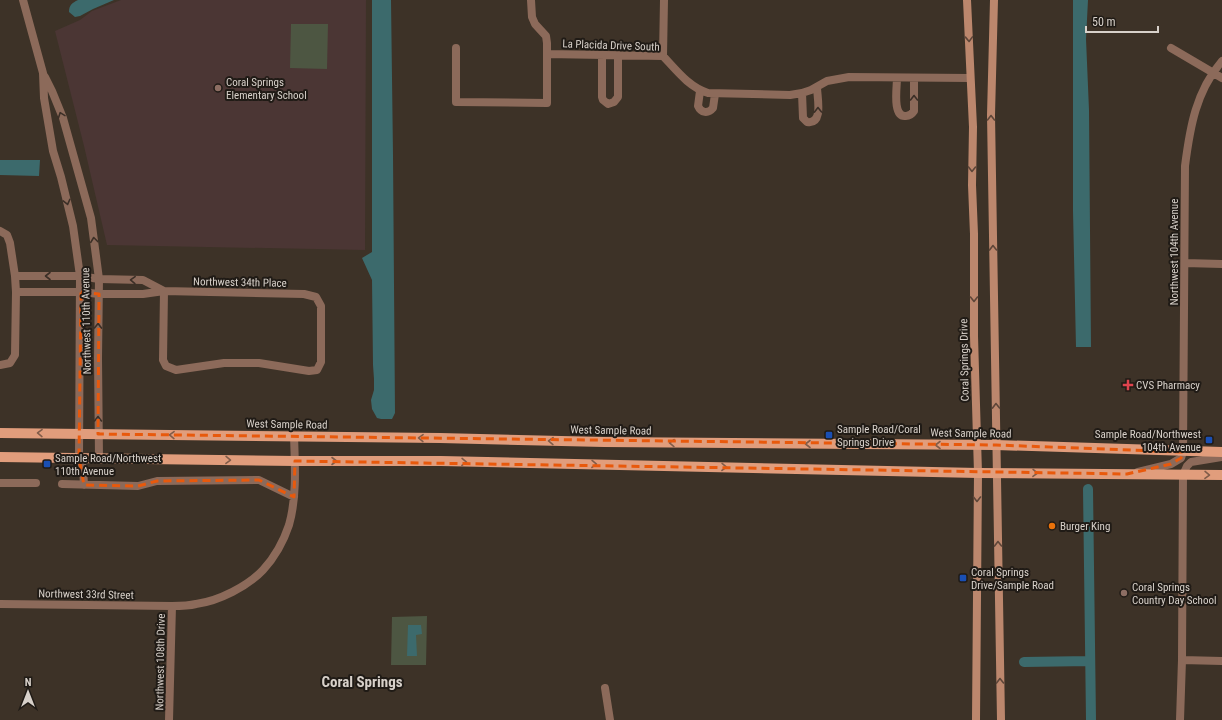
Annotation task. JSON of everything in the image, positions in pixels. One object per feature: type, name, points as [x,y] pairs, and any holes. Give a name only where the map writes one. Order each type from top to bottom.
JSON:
[{"type":"main road","name":"Coral Springs Drive","points":[[967,0],[972,126],[974,336],[978,473],[976,720]]},
{"type":"main road","points":[[994,0],[991,115],[1001,720]]},
{"type":"main road","name":"West Sample Road","points":[[0,433],[294,436],[604,442],[996,445],[1183,452],[1222,452]]},
{"type":"main road","points":[[0,457],[295,461],[441,461],[978,473],[1222,476]]},
{"type":"street","name":"Northwest 110th Avenue","points":[[23,0],[43,73],[63,118],[91,218],[99,279],[99,458]]},
{"type":"street","points":[[530,0],[532,17],[535,24],[546,36],[547,54]]},
{"type":"street","points":[[663,56],[664,0]]},
{"type":"street","name":"La Placida Drive South","points":[[456,48],[456,102],[547,103],[547,54],[663,56],[688,82],[700,90],[715,94],[802,93],[827,81],[849,77],[970,78]]},
{"type":"street","points":[[1171,48],[1222,78]]},
{"type":"street","points":[[602,55],[602,100],[608,104],[614,102],[618,97],[618,56]]},
{"type":"street","name":"Northwest 104th Avenue","points":[[1183,452],[1185,166],[1189,139],[1202,91],[1212,72],[1222,61]]},
{"type":"street","name":"Northwest 110th Avenue","points":[[43,73],[44,98],[53,152],[61,177],[73,226],[80,276],[79,458],[83,467],[84,485]]},
{"type":"street","points":[[897,78],[897,108],[900,115],[904,116],[911,115],[914,111],[914,78]]},
{"type":"street","points":[[802,93],[803,118],[807,122],[813,122],[816,120],[818,115],[817,87]]},
{"type":"street","points":[[700,90],[698,106],[701,111],[704,112],[708,112],[713,108],[715,94]]},
{"type":"street","points":[[0,365],[10,363],[15,355],[15,276],[10,243],[3,233]]},
{"type":"street","points":[[1185,263],[1222,264]]},
{"type":"street","name":"Northwest 34th Place","points":[[15,276],[80,276],[99,279],[143,280],[164,291]]},
{"type":"street","name":"Northwest 34th Place","points":[[16,292],[143,294],[164,291],[304,294],[316,297],[321,306],[321,362],[317,370],[309,371],[259,363],[224,363],[176,370],[166,366],[163,360],[164,291]]},
{"type":"street","name":"Northwest 108th Drive","points":[[169,720],[172,606],[197,604],[221,598],[243,586],[263,570],[279,548],[289,524],[294,497],[294,436]]},
{"type":"street","points":[[1127,474],[1171,464],[1181,458],[1183,452]]},
{"type":"street","points":[[1180,720],[1182,660],[1183,475],[1187,466],[1192,462],[1222,457]]},
{"type":"street","points":[[62,484],[138,486],[157,481],[258,480],[294,497]]},
{"type":"street","points":[[0,483],[36,483]]},
{"type":"street","name":"Northwest 33rd Street","points":[[0,604],[172,606]]},
{"type":"street","points":[[1182,660],[1222,661]]},
{"type":"street","points":[[605,688],[610,720]]},
{"type":"highlighted area","points":[[81,292],[99,294],[98,434],[996,445],[1183,452],[1181,458],[1171,464],[1127,474],[295,461],[294,497],[259,480],[157,481],[138,486],[84,485],[79,458]]},
{"type":"shaded area","name":"Coral Springs Elementary School","points":[[121,0],[366,0],[365,250],[107,245],[55,31],[80,20],[92,11]]},
{"type":"green space","points":[[291,24],[328,24],[327,69],[290,68]]},
{"type":"green space","points":[[427,616],[426,665],[391,665],[392,617]]},
{"type":"water","points":[[78,0],[114,0],[75,17],[69,12],[69,10],[71,4]]},
{"type":"water","points":[[372,0],[391,0],[395,413],[392,419],[377,418],[372,409],[371,400],[374,390],[374,379],[372,280],[362,258],[372,252]]},
{"type":"water","points":[[1073,0],[1088,0],[1086,39],[1089,110],[1091,347],[1076,347],[1073,211]]},
{"type":"water","points":[[0,160],[40,160],[39,176],[0,175]]},
{"type":"water","points":[[408,625],[421,625],[422,634],[416,635],[417,656],[407,656]]},
{"type":"waterway","points":[[1088,489],[1091,720]]},
{"type":"waterway","points":[[1024,662],[1090,661]]},
{"type":"place","name":"Coral Springs Elementary School","points":[[218,88]]},
{"type":"place","name":"CVS Pharmacy","points":[[1128,385]]},
{"type":"place","name":"Sample Road/Coral Springs Drive","points":[[829,435]]},
{"type":"place","name":"Sample Road/Northwest 104th Avenue","points":[[1209,440]]},
{"type":"place","name":"Sample Road/Northwest 110th Avenue","points":[[47,464]]},
{"type":"place","name":"Burger King","points":[[1052,526]]},
{"type":"place","name":"Coral Springs Drive/Sample Road","points":[[963,578]]},
{"type":"place","name":"Coral Springs Country Day School","points":[[1124,593]]},
{"type":"district","name":"Coral Springs","points":[[362,682]]}]
